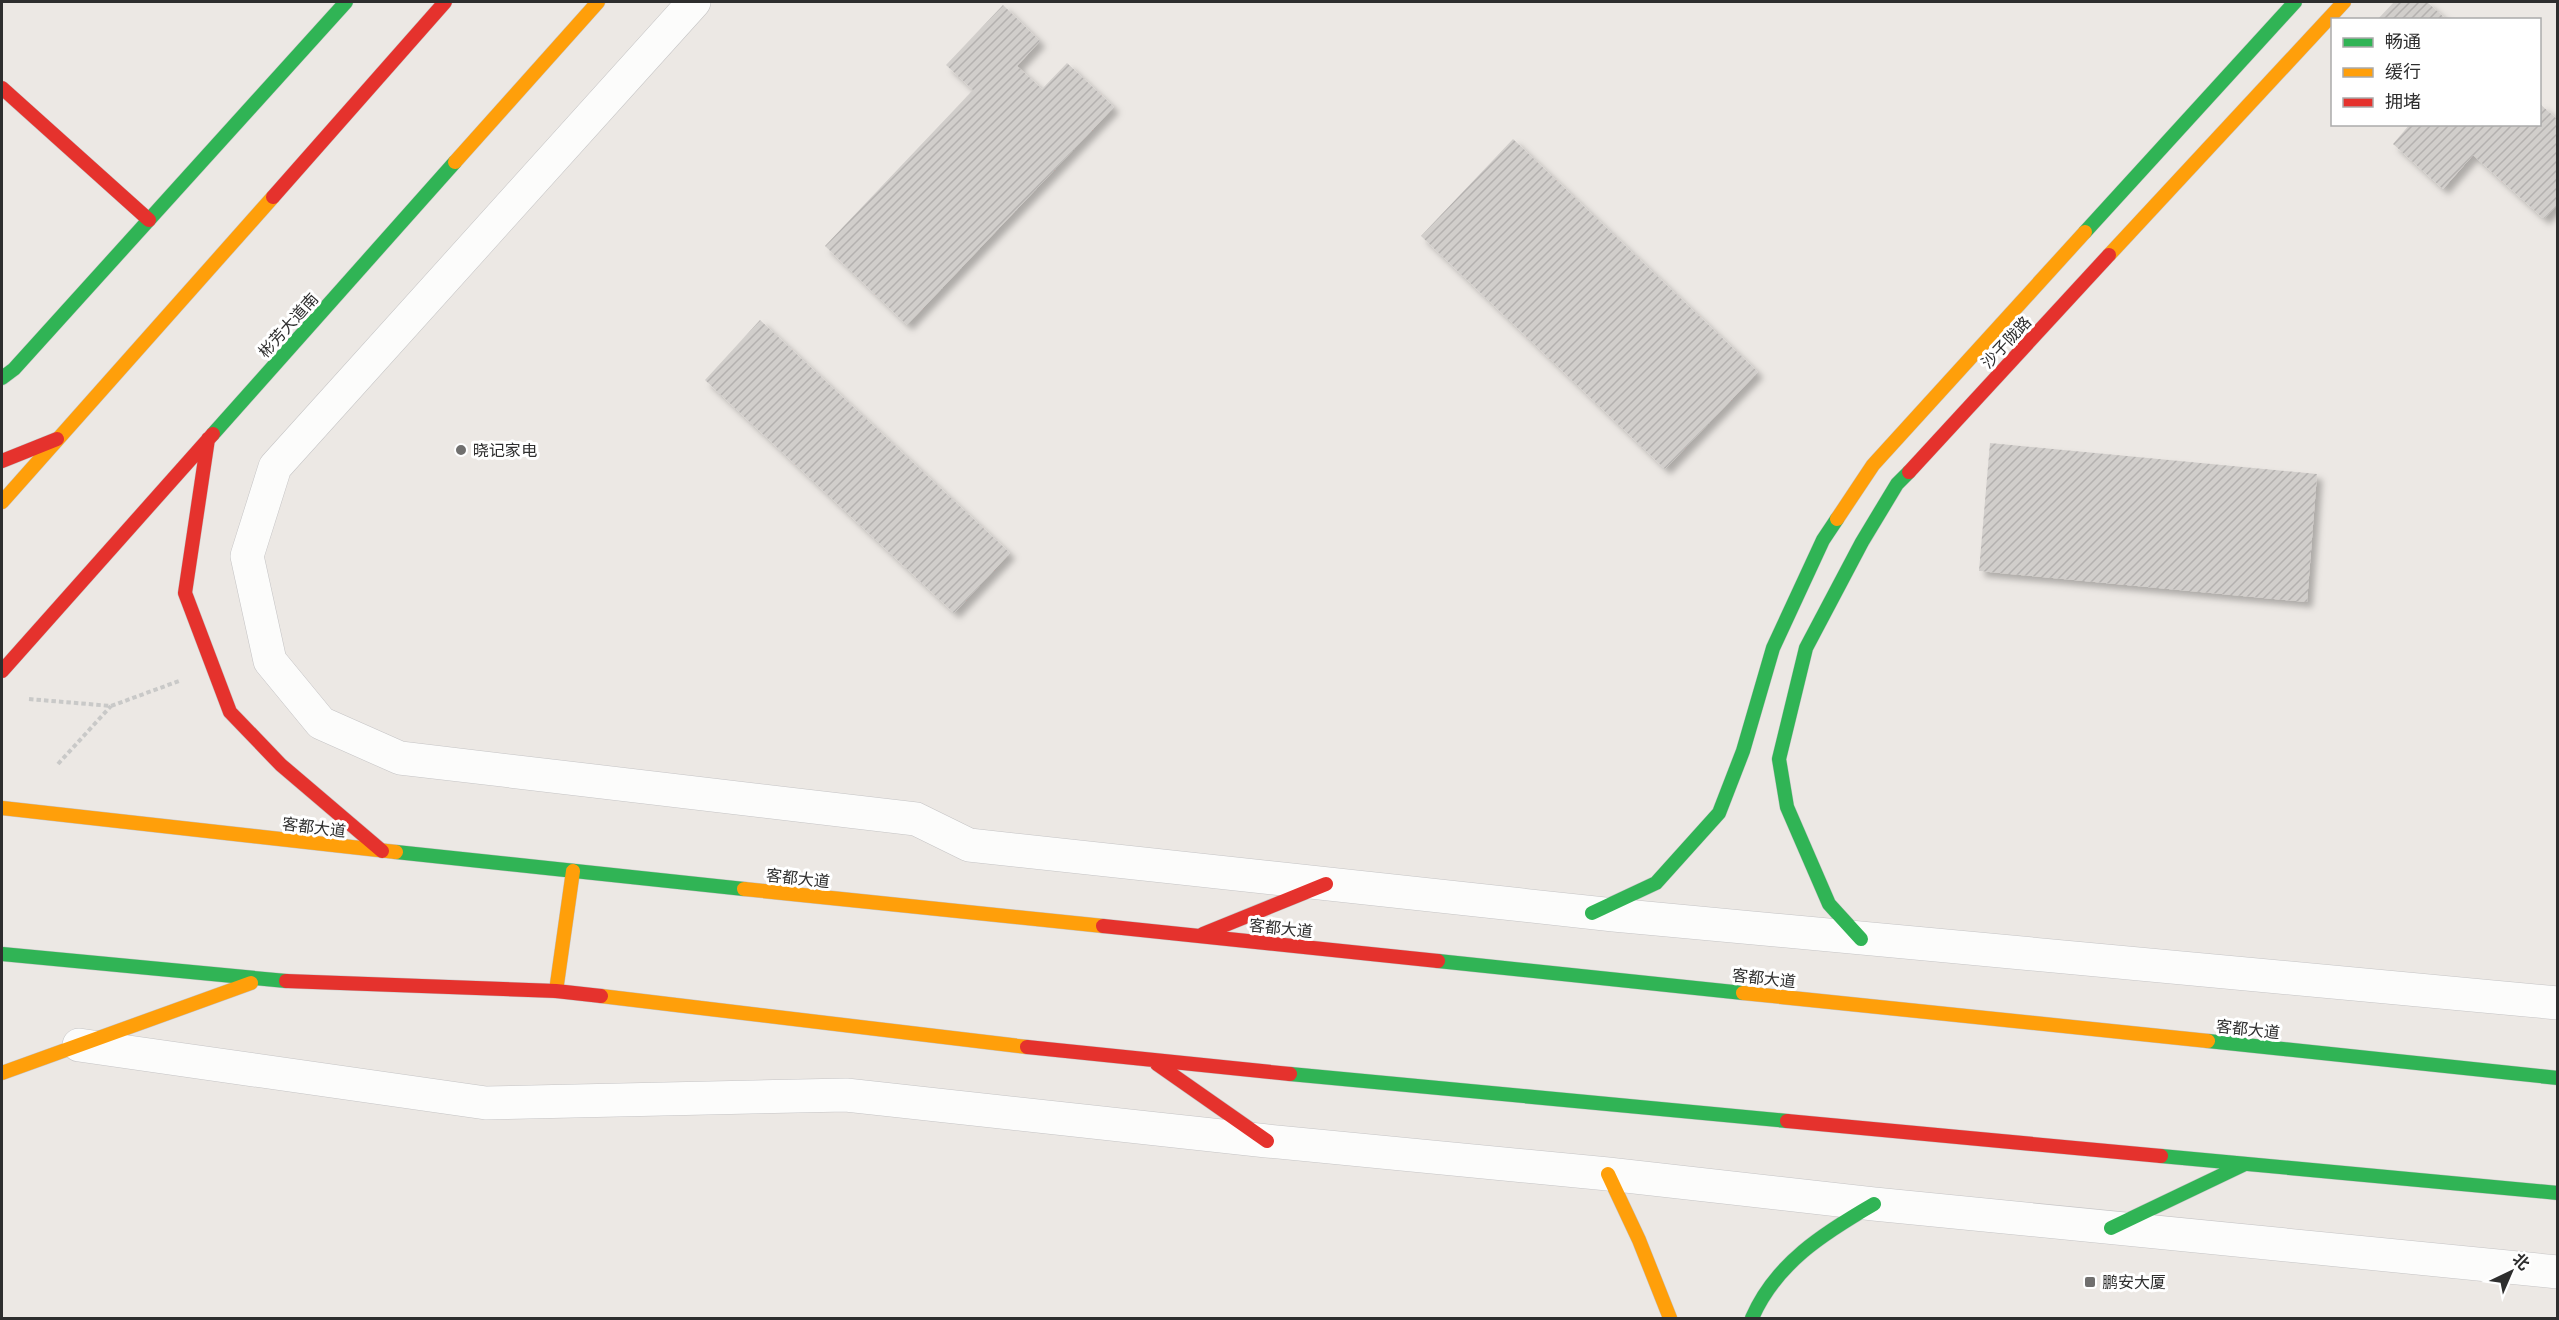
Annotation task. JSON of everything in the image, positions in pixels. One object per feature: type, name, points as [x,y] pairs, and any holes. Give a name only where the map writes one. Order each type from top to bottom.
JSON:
[{"type":"main road","points":[[2,378],[14,369],[346,2]]},
{"type":"main road","points":[[2,502],[445,2]]},
{"type":"main road","name":"彬芳大道南","points":[[2,671],[598,2]]},
{"type":"main road","name":"沙子陇路","points":[[1592,913],[1656,883],[1719,813],[1743,752],[1773,648],[1823,540],[1873,465],[2295,2]]},
{"type":"main road","name":"沙子陇路","points":[[1861,939],[1830,904],[1788,807],[1779,759],[1806,648],[1862,542],[1897,484],[2344,2]]},
{"type":"main road","points":[[2,88],[149,220]]},
{"type":"main road","points":[[2,461],[57,439]]},
{"type":"main road","points":[[208,439],[185,593],[230,712],[281,765],[382,851]]},
{"type":"main road","name":"客都大道","points":[[2,808],[382,851],[2558,1078]]},
{"type":"main road","points":[[556,991],[573,870]]},
{"type":"main road","points":[[1198,936],[1326,884]]},
{"type":"main road","points":[[2,954],[260,980],[556,991],[1156,1062],[2558,1193]]},
{"type":"main road","points":[[2,1073],[260,980]]},
{"type":"main road","points":[[1156,1062],[1267,1141]]},
{"type":"main road","points":[[2111,1228],[2245,1164]]},
{"type":"main road","points":[[1608,1174],[1639,1240],[1670,1318]]},
{"type":"main road","points":[[1752,1318],[1755,1308],[1787,1264],[1828,1231],[1874,1204]]},
{"type":"street","points":[[694,2],[275,467],[247,556],[270,661],[321,723],[400,758],[916,819],[969,845],[1592,913],[2558,1003]]},
{"type":"street","points":[[79,1045],[486,1103],[846,1095],[1874,1204],[2558,1272]]},
{"type":"path","points":[[28,698],[111,706],[189,677]]},
{"type":"path","points":[[58,765],[111,706]]},
{"type":"building","points":[[2394,2],[2427,2],[2445,18],[2379,18]]},
{"type":"building","points":[[1003,5],[1040,41],[1017,66],[1042,89],[1067,63],[1114,107],[907,325],[825,246],[973,90],[946,65]]},
{"type":"building","points":[[2541,105],[2558,120],[2558,204],[2544,219],[2473,155],[2443,189],[2393,144],[2408,126],[2541,126]]},
{"type":"building","points":[[1513,139],[1758,372],[1665,469],[1421,236]]},
{"type":"building","points":[[760,320],[1010,553],[954,613],[705,380]]},
{"type":"building","points":[[1990,443],[2317,474],[2307,602],[1979,571]]},
{"type":"traffic: fast","points":[[2,378],[14,369],[346,2]]},
{"type":"traffic: fast","points":[[2085,232],[2295,2]]},
{"type":"traffic: fast","points":[[213,434],[455,162]]},
{"type":"traffic: fast","points":[[1861,939],[1829,904],[1787,807],[1779,759],[1806,648],[1862,542],[1897,484],[1909,472]]},
{"type":"traffic: fast","points":[[1592,913],[1656,883],[1719,813],[1743,751],[1773,648],[1823,540],[1837,519]]},
{"type":"traffic: fast","points":[[396,852],[744,889]]},
{"type":"traffic: fast","points":[[2,954],[286,981]]},
{"type":"traffic: fast","points":[[1438,961],[1743,993]]},
{"type":"traffic: fast","points":[[2208,1041],[2558,1078]]},
{"type":"traffic: fast","points":[[1290,1074],[1787,1121]]},
{"type":"traffic: fast","points":[[2161,1156],[2558,1193]]},
{"type":"traffic: fast","points":[[2111,1228],[2245,1164]]},
{"type":"traffic: fast","points":[[1752,1318],[1762,1298],[1788,1265],[1820,1238],[1874,1204]]},
{"type":"traffic: slow","points":[[455,162],[598,2]]},
{"type":"traffic: slow","points":[[2109,255],[2344,2]]},
{"type":"traffic: slow","points":[[2,502],[273,197]]},
{"type":"traffic: slow","points":[[1837,519],[1873,465],[2085,232]]},
{"type":"traffic: slow","points":[[2,808],[396,852]]},
{"type":"traffic: slow","points":[[556,991],[573,871]]},
{"type":"traffic: slow","points":[[744,889],[1103,926]]},
{"type":"traffic: slow","points":[[2,1073],[251,983]]},
{"type":"traffic: slow","points":[[1743,993],[2208,1041]]},
{"type":"traffic: slow","points":[[601,996],[1027,1047]]},
{"type":"traffic: slow","points":[[1608,1174],[1639,1240],[1670,1318]]},
{"type":"traffic: jam","points":[[273,197],[445,2]]},
{"type":"traffic: jam","points":[[2,88],[149,220]]},
{"type":"traffic: jam","points":[[1909,472],[2109,255]]},
{"type":"traffic: jam","points":[[2,671],[213,434]]},
{"type":"traffic: jam","points":[[2,461],[57,439]]},
{"type":"traffic: jam","points":[[208,439],[185,593],[230,712],[281,765],[382,851]]},
{"type":"traffic: jam","points":[[1203,934],[1326,884]]},
{"type":"traffic: jam","points":[[1103,926],[1438,961]]},
{"type":"traffic: jam","points":[[286,981],[556,991],[601,996]]},
{"type":"traffic: jam","points":[[1027,1047],[1290,1074]]},
{"type":"traffic: jam","points":[[1157,1064],[1267,1141]]},
{"type":"traffic: jam","points":[[1787,1121],[2161,1156]]},
{"type":"place","name":"晓记家电","points":[[461,450]]},
{"type":"place","name":"鹏安大厦","points":[[2090,1282]]}]
